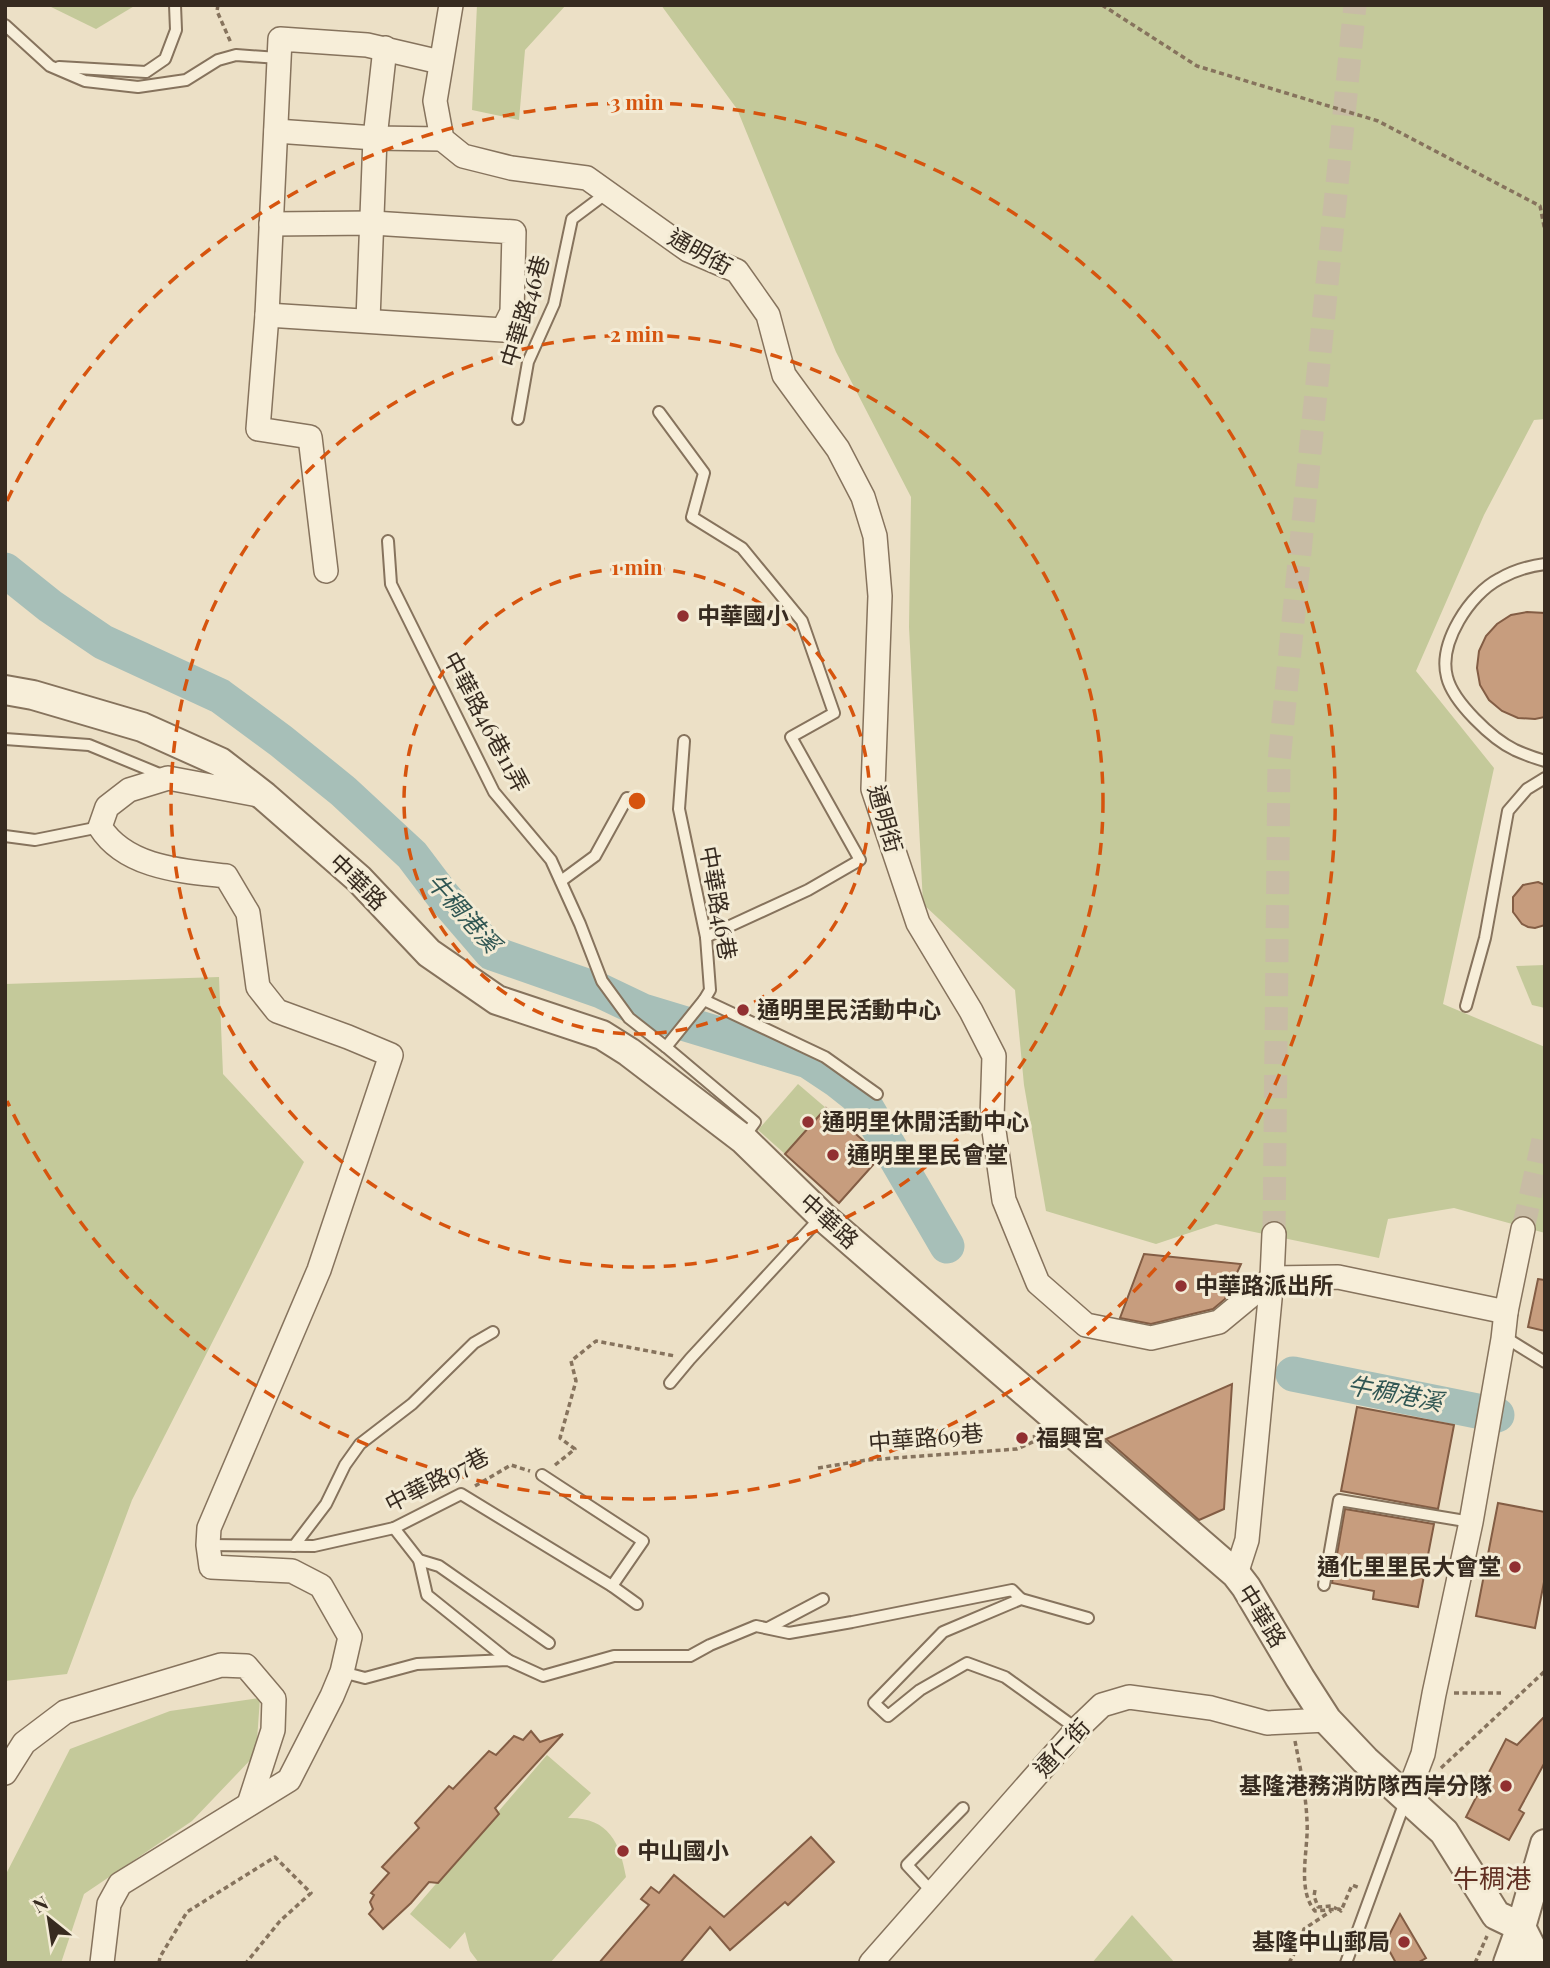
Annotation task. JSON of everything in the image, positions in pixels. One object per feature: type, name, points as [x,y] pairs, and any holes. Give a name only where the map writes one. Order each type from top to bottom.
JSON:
[{"type":"street","points":[[276,131],[375,138],[442,138],[435,101],[451,5]]},
{"type":"street","points":[[326,570],[310,437],[258,429],[267,315],[280,38],[367,45],[440,62]]},
{"type":"street","points":[[368,320],[375,138],[385,48]]},
{"type":"street","name":"通明街","points":[[442,138],[463,156],[511,168],[587,178],[688,250],[737,271],[768,315],[784,375],[838,449],[863,497],[875,536],[880,596],[873,789],[918,923],[971,1011],[994,1056],[992,1117],[1004,1200],[1038,1283],[1086,1325],[1151,1338],[1219,1322],[1272,1278]]},
{"type":"street","points":[[267,315],[503,330],[512,313],[514,232],[373,223],[271,224]]},
{"type":"street","name":"中華路","points":[[5,690],[33,695],[142,727],[220,762],[264,796],[359,879],[429,953],[497,1000],[602,1035],[629,1052],[743,1139],[822,1216],[1236,1574],[1327,1720],[1364,1760],[1444,1832],[1496,1915]]},
{"type":"street","points":[[102,1963],[109,1904],[120,1884],[289,1780],[332,1696],[342,1672],[350,1637],[321,1586],[292,1571],[211,1567],[209,1528],[319,1270],[391,1055],[277,1011],[258,987],[248,913],[226,876],[171,869],[138,858],[108,839],[100,827],[107,807],[129,790],[168,778],[264,796]]},
{"type":"street","points":[[1406,1796],[1423,1754],[1471,1522],[1506,1312],[1523,1229]]},
{"type":"street","points":[[1236,1574],[1247,1540],[1274,1234]]},
{"type":"street","points":[[1272,1278],[1338,1277],[1506,1312]]},
{"type":"street","points":[[5,1773],[24,1743],[65,1712],[221,1665],[246,1666],[274,1699],[273,1730],[249,1804]]},
{"type":"street","name":"通仁街","points":[[871,1963],[1077,1729],[1102,1705],[1129,1697],[1211,1708],[1267,1723],[1327,1720]]},
{"type":"street","points":[[1508,1963],[1545,1844]]},
{"type":"street","points":[[1496,1915],[1521,1927],[1539,1963]]},
{"type":"street","points":[[1521,1927],[1523,1963]]},
{"type":"lane","points":[[50,66],[146,72],[165,59],[176,30],[175,5]]},
{"type":"lane","points":[[5,25],[50,66],[85,81],[138,88],[186,80],[218,60],[236,55],[278,58]]},
{"type":"lane","name":"中華路46巷","points":[[518,419],[528,362],[554,303],[572,219],[608,192]]},
{"type":"lane","points":[[659,412],[704,473],[692,517],[742,548],[802,621],[834,713],[790,737],[860,860],[808,890],[706,937]]},
{"type":"lane","name":"中華路46巷11弄","points":[[388,541],[391,584],[494,792],[551,860],[602,981],[629,1018],[669,1043]]},
{"type":"lane","points":[[1545,564],[1532,565],[1497,579],[1474,600],[1454,626],[1446,654],[1447,677],[1459,701],[1480,726],[1513,749],[1545,761]]},
{"type":"lane","points":[[5,739],[89,746],[168,778]]},
{"type":"lane","name":"中華路46巷","points":[[684,741],[679,809],[706,937],[710,990],[702,1003]]},
{"type":"lane","points":[[1466,1006],[1485,938],[1508,811],[1527,789],[1545,778]]},
{"type":"lane","points":[[561,881],[595,856],[627,798]]},
{"type":"lane","points":[[5,836],[35,840],[100,827]]},
{"type":"lane","points":[[743,1139],[755,1122],[669,1043],[702,1003],[825,1056],[877,1094]]},
{"type":"lane","points":[[670,1383],[822,1216]]},
{"type":"lane","points":[[294,1546],[326,1504],[345,1465],[360,1444],[412,1404],[474,1343],[493,1332]]},
{"type":"lane","points":[[1503,1339],[1545,1362]]},
{"type":"lane","points":[[542,1475],[643,1541],[612,1586]]},
{"type":"lane","points":[[461,1494],[637,1604]]},
{"type":"lane","name":"中華路97巷","points":[[208,1545],[314,1546],[394,1528],[461,1494]]},
{"type":"lane","points":[[1324,1585],[1339,1500],[1471,1522]]},
{"type":"lane","points":[[394,1528],[419,1560],[427,1595],[508,1660],[543,1676],[614,1656],[690,1656],[756,1626],[789,1633],[1012,1590],[1021,1600],[1088,1618]]},
{"type":"lane","points":[[419,1560],[439,1566],[549,1643]]},
{"type":"lane","points":[[768,1628],[823,1599]]},
{"type":"lane","points":[[1021,1600],[943,1632],[874,1703],[888,1716],[919,1689],[967,1663],[1005,1677],[1077,1729]]},
{"type":"lane","points":[[342,1672],[365,1678],[416,1664],[508,1660]]},
{"type":"lane","points":[[1346,1963],[1406,1796]]},
{"type":"lane","points":[[933,1892],[907,1865],[963,1808]]},
{"type":"path","points":[[218,5],[217,11],[236,55]]},
{"type":"path","points":[[1102,5],[1197,66],[1378,121],[1540,206]]},
{"type":"path","points":[[1540,206],[1545,200]]},
{"type":"path","points":[[1540,206],[1545,231]]},
{"type":"path","points":[[542,1475],[575,1449],[560,1438],[576,1381],[571,1361],[596,1341],[690,1359]]},
{"type":"path","name":"中華路69巷","points":[[818,1468],[867,1460],[1017,1449],[1035,1441],[1032,1398]]},
{"type":"path","name":"中華路97巷","points":[[461,1494],[511,1465],[542,1475]]},
{"type":"path","points":[[1437,1771],[1545,1671]]},
{"type":"path","points":[[1434,1694],[1501,1693]]},
{"type":"path","points":[[1292,1722],[1307,1823],[1306,1894],[1310,1906],[1315,1911],[1342,1911],[1352,1885],[1371,1892]]},
{"type":"path","points":[[159,1963],[187,1912],[275,1857],[311,1893],[280,1921],[246,1963]]},
{"type":"path","points":[[1315,1890],[1318,1907],[1331,1906],[1339,1909]]},
{"type":"path","points":[[1289,1963],[1304,1929],[1332,1910]]},
{"type":"path","points":[[1475,1963],[1496,1915]]},
{"type":"green space","points":[[47,5],[136,5],[96,29]]},
{"type":"green space","points":[[477,5],[566,5],[525,50],[519,120],[472,110]]},
{"type":"green space","points":[[661,5],[1545,5],[1545,419],[1534,420],[1484,515],[1416,671],[1494,768],[1443,1004],[1545,1047],[1545,1233],[1454,1208],[1388,1219],[1379,1258],[1216,1224],[1156,1244],[1046,1211],[1024,1085],[1015,990],[923,904],[909,627],[911,497],[836,352],[737,109]]},
{"type":"green space","points":[[1545,965],[1545,1008],[1532,1005],[1516,966]]},
{"type":"green space","points":[[219,977],[223,1074],[304,1162],[132,1500],[67,1674],[5,1681],[5,984]]},
{"type":"green space","points":[[798,1084],[826,1108],[785,1154],[758,1130]]},
{"type":"green space","points":[[260,1698],[256,1754],[192,1821],[84,1894],[61,1963],[5,1963],[5,1876],[70,1749],[170,1711]]},
{"type":"green space","points":[[547,1755],[591,1793],[568,1818],[593,1822],[610,1834],[620,1853],[626,1877],[550,1963],[479,1963],[470,1951],[465,1932],[450,1949],[410,1914]]},
{"type":"green space","points":[[1132,1915],[1175,1963],[1092,1963]]},
{"type":"building","points":[[1545,613],[1545,717],[1535,719],[1518,718],[1502,711],[1489,700],[1480,685],[1477,668],[1479,651],[1486,636],[1497,624],[1511,615]]},
{"type":"building","points":[[1538,882],[1545,885],[1545,925],[1528,927],[1522,924],[1513,912],[1513,897],[1523,885]]},
{"type":"building","name":"通明里里民會堂","points":[[826,1108],[881,1156],[839,1203],[785,1154]]},
{"type":"building","name":"中華路派出所","points":[[1144,1254],[1241,1264],[1225,1299],[1213,1309],[1151,1324],[1120,1318]]},
{"type":"building","points":[[1538,1279],[1545,1280],[1545,1331],[1528,1327]]},
{"type":"building","points":[[1232,1384],[1224,1509],[1199,1520],[1106,1439]]},
{"type":"building","points":[[1357,1407],[1454,1425],[1438,1509],[1341,1491]]},
{"type":"building","name":"通化里里民大會堂","points":[[1498,1503],[1545,1512],[1545,1577],[1535,1628],[1476,1616]]},
{"type":"building","points":[[1345,1509],[1434,1524],[1418,1607],[1373,1599],[1374,1591],[1332,1583]]},
{"type":"building","name":"基隆港務消防隊西岸分隊","points":[[1545,1716],[1545,1762],[1519,1810],[1524,1813],[1509,1840],[1466,1817],[1506,1739],[1517,1745]]},
{"type":"building","points":[[531,1731],[540,1742],[563,1734],[495,1808],[499,1814],[438,1883],[429,1882],[383,1929],[369,1914],[373,1909],[370,1902],[374,1895],[371,1893],[389,1873],[382,1867],[419,1828],[415,1823],[449,1786],[453,1789],[489,1751],[496,1755],[514,1736],[523,1740]]},
{"type":"building","points":[[811,1837],[834,1862],[788,1905],[785,1902],[730,1950],[710,1927],[680,1963],[599,1963],[649,1905],[641,1899],[651,1887],[659,1893],[674,1875],[724,1917]]},
{"type":"building","points":[[1400,1914],[1426,1958],[1417,1963],[1396,1963],[1385,1943]]},
{"type":"waterway","name":"牛稠港溪","points":[[5,570],[50,606],[103,642],[220,696],[281,741],[343,791],[412,855],[492,953],[601,991],[643,1011],[808,1061],[838,1081],[862,1100],[947,1246]]},
{"type":"waterway","name":"牛稠港溪","points":[[1293,1374],[1497,1415]]},
{"type":"tunnel","points":[[1274,1234],[1279,761],[1355,5]]},
{"type":"tunnel","points":[[1523,1229],[1545,1131]]},
{"type":"place","name":"中華國小","points":[[683,616]]},
{"type":"place","name":"通明里民活動中心","points":[[743,1010]]},
{"type":"place","name":"通明里休閒活動中心","points":[[808,1122]]},
{"type":"place","name":"通明里里民會堂","points":[[833,1155]]},
{"type":"place","name":"中華路派出所","points":[[1181,1286]]},
{"type":"place","name":"福興宮","points":[[1022,1438]]},
{"type":"place","name":"通化里里民大會堂","points":[[1515,1567]]},
{"type":"place","name":"基隆港務消防隊西岸分隊","points":[[1506,1786]]},
{"type":"place","name":"中山國小","points":[[623,1851]]},
{"type":"place","name":"基隆中山郵局","points":[[1404,1942]]},
{"type":"district","name":"牛稠港","points":[[1492,1879]]}]
